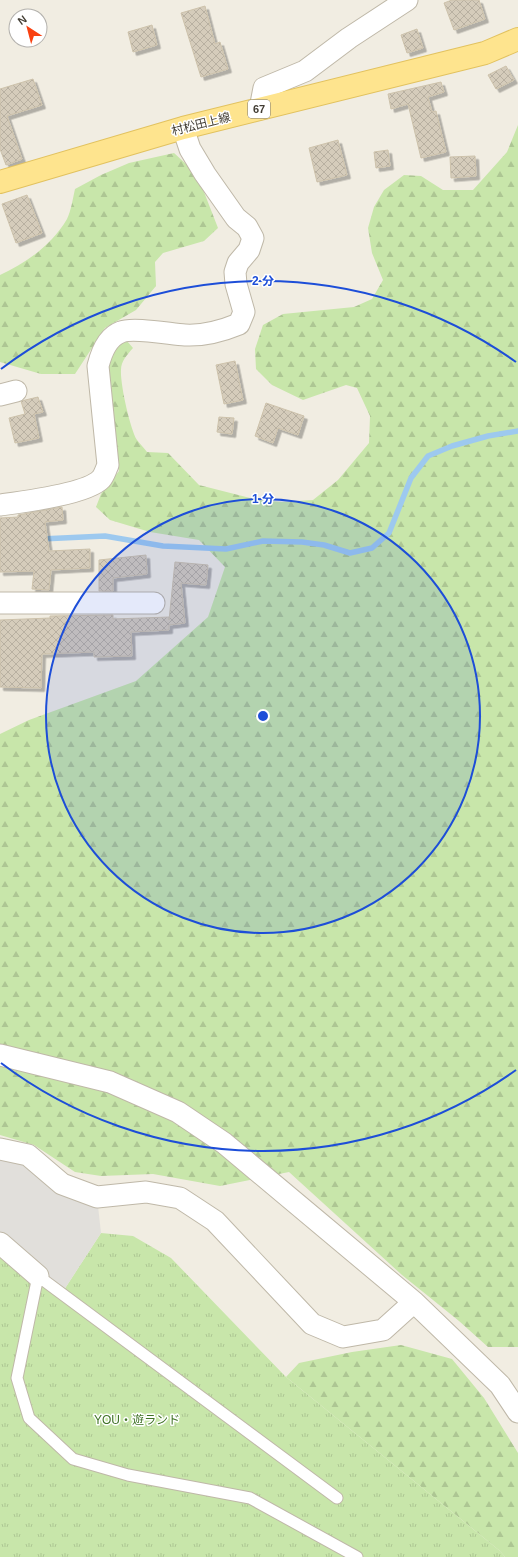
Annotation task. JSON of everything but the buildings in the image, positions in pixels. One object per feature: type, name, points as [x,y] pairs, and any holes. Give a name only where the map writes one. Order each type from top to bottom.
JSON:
[{"type":"main road","name":"村松田上線","points":[[0,182],[183,128],[485,53],[518,38]]},
{"type":"street","points":[[260,109],[264,88],[305,71],[348,38],[407,0]]},
{"type":"street","points":[[0,505],[43,499],[90,486],[102,478],[108,465],[98,366],[102,352],[111,340],[121,332],[132,330],[198,335],[227,329],[238,324],[244,312],[236,284],[235,272],[238,263],[249,250],[253,238],[247,227],[236,218],[205,174],[190,149],[183,128]]},
{"type":"street","points":[[0,603],[154,603]]},
{"type":"street","points":[[0,1055],[110,1082],[178,1112],[224,1143],[414,1302],[500,1385],[518,1412]]},
{"type":"street","points":[[0,1149],[28,1155],[62,1184],[96,1197],[146,1192],[180,1198],[215,1221],[312,1324],[343,1337],[383,1330],[414,1302]]},
{"type":"street","points":[[0,1243],[38,1276]]},
{"type":"lane","points":[[337,1498],[38,1276],[17,1378],[29,1418],[73,1459],[128,1475],[250,1498],[357,1557]]},
{"type":"green space","points":[[518,125],[518,1347],[488,1347],[459,1321],[402,1275],[289,1172],[220,1186],[153,1174],[101,1176],[75,1172],[34,1145],[0,1135],[0,734],[29,720],[136,681],[208,617],[225,567],[199,540],[150,532],[110,520],[96,507],[101,494],[119,471],[104,368],[116,345],[127,341],[133,348],[122,364],[122,385],[134,434],[147,452],[168,453],[199,485],[258,500],[282,502],[313,500],[338,480],[369,443],[370,416],[357,388],[346,385],[303,400],[272,385],[256,369],[255,349],[263,325],[283,314],[354,307],[372,299],[383,280],[372,253],[368,228],[374,207],[384,190],[404,175],[421,176],[443,190],[473,190],[507,152]]},
{"type":"green space","points":[[174,153],[197,174],[218,228],[204,241],[163,253],[155,262],[156,286],[136,310],[105,328],[75,374],[41,374],[0,362],[0,275],[29,259],[54,237],[67,219],[75,189],[101,175],[129,163]]},
{"type":"green space","name":"YOU・遊ランド","points":[[101,1233],[133,1236],[171,1258],[286,1377],[500,1551],[505,1557],[0,1557],[0,1243],[62,1293]]},
{"type":"green space","points":[[401,1345],[452,1359],[484,1398],[518,1453],[518,1557],[505,1557],[500,1551],[286,1377],[299,1363],[352,1352]]},
{"type":"shaded area","points":[[0,1149],[97,1197],[101,1233],[62,1293],[0,1243]]},
{"type":"waterway","points":[[41,539],[105,536],[163,546],[226,549],[263,541],[302,542],[324,545],[350,553],[372,548],[389,533],[411,478],[428,456],[452,446],[488,436],[518,431]]}]
